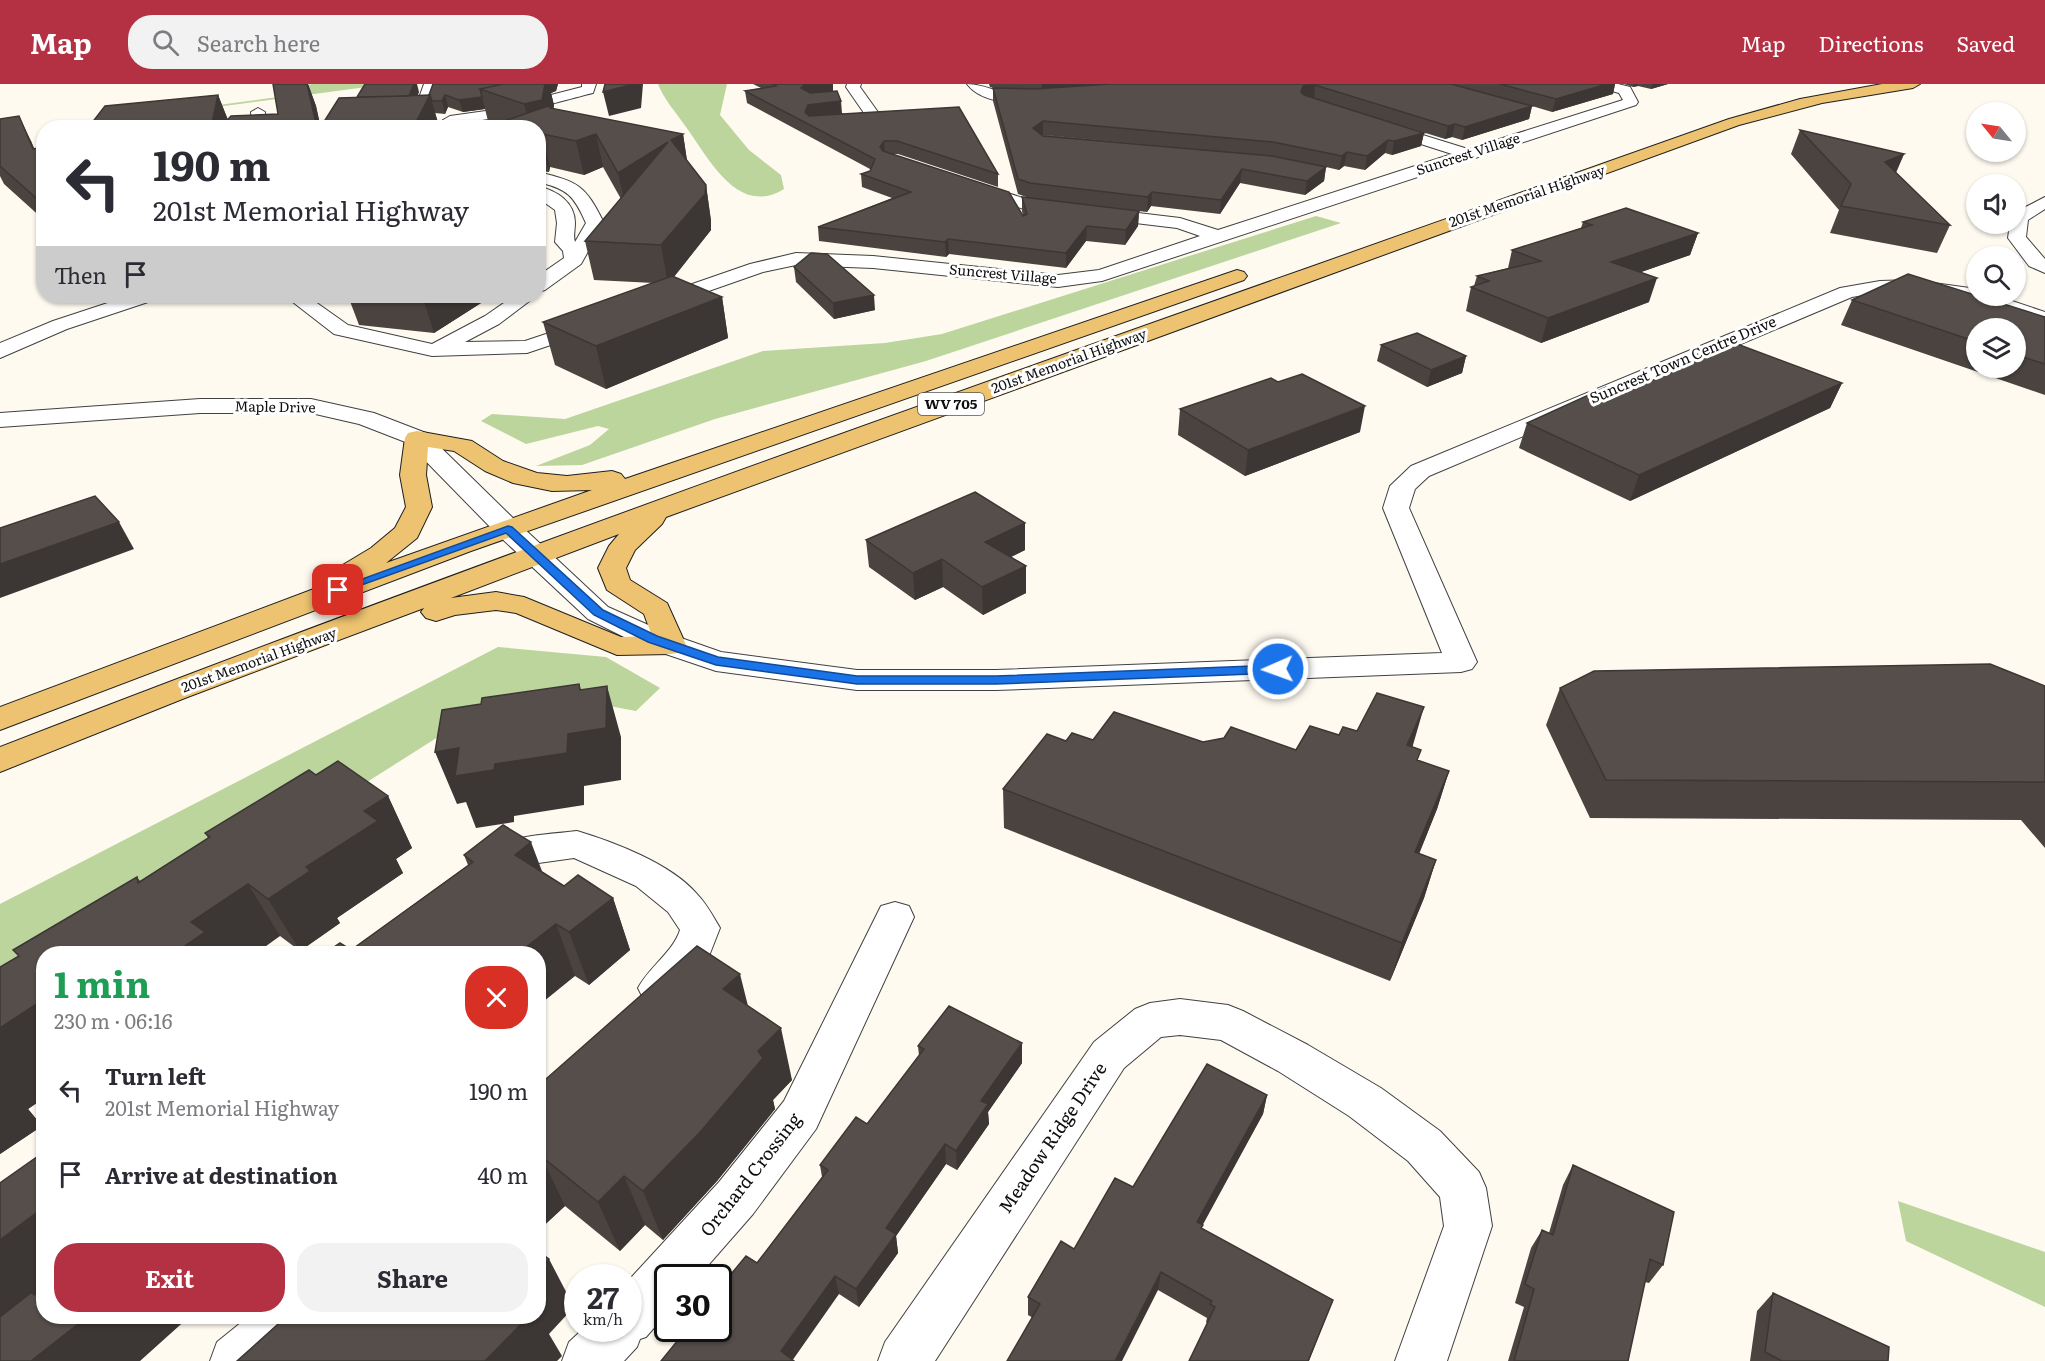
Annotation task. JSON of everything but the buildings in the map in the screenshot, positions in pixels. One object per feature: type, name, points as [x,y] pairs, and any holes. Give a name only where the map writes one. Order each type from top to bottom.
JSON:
[{"type":"main road","name":"201st Memorial Highway","points":[[1493,186],[1708,111],[1850,84]]},
{"type":"main road","name":"201st Memorial Highway","points":[[0,760],[174,691],[662,510],[1278,284],[1734,122],[1777,108],[1913,84]]},
{"type":"main road","name":"201st Memorial Highway","points":[[0,719],[159,655],[298,604],[761,438],[940,379],[1255,269]]},
{"type":"main road","points":[[298,604],[381,554],[407,532],[419,507],[413,475],[417,438],[466,447],[492,465],[517,477],[550,484],[596,482],[671,465],[761,438]]},
{"type":"main road","points":[[37,746],[163,711],[449,607],[496,601],[524,606],[617,646],[671,645],[657,609],[617,584],[612,568],[622,546],[662,510]]},
{"type":"street","points":[[431,84],[433,120]]},
{"type":"street","points":[[442,120],[493,114],[588,90],[589,84]]},
{"type":"street","points":[[974,84],[977,89],[985,93],[1000,96],[1053,95]]},
{"type":"street","name":"Suncrest Village","points":[[636,309],[757,268],[796,259],[873,262],[1058,281],[1102,275],[1374,184],[1631,102],[1625,90],[1602,84]]},
{"type":"street","points":[[815,123],[856,120],[873,115],[856,90],[838,97]]},
{"type":"street","points":[[258,112],[258,120]]},
{"type":"street","points":[[1542,116],[1565,123]]},
{"type":"street","points":[[1362,120],[1469,154]]},
{"type":"street","points":[[1340,177],[1374,184]]},
{"type":"street","points":[[546,179],[568,184],[581,193],[595,223],[574,260],[546,280]]},
{"type":"street","points":[[959,182],[1027,205],[1180,223],[1218,236]]},
{"type":"street","points":[[546,195],[556,201],[567,216],[564,242],[572,250],[574,260]]},
{"type":"street","points":[[2045,202],[2019,218],[2017,238],[2036,262],[2045,267]]},
{"type":"street","name":"Suncrest Town Centre Drive","points":[[508,529],[598,613],[671,645],[716,661],[857,680],[996,680],[1461,662],[1396,508],[1403,486],[1420,471],[1847,292],[1875,286],[1911,284],[1966,293]]},
{"type":"street","points":[[0,351],[60,325],[126,303]]},
{"type":"street","points":[[304,303],[341,330],[432,351],[527,347],[604,321]]},
{"type":"street","points":[[432,351],[492,320],[516,303]]},
{"type":"street","name":"Suncrest Town Centre Drive","points":[[2009,306],[2045,319]]},
{"type":"street","name":"Maple Drive","points":[[0,420],[200,406],[311,406],[366,418],[417,438],[508,529]]},
{"type":"street","points":[[459,882],[509,854],[577,844],[649,876],[682,902],[700,928],[695,945],[640,1011]]},
{"type":"street","name":"Orchard Crossing","points":[[642,1303],[736,1198],[800,1115],[895,917]]},
{"type":"street","name":"Meadow Ridge Drive","points":[[904,1361],[1109,1055],[1150,1021],[1180,1017],[1228,1023],[1293,1058],[1365,1102],[1424,1146],[1462,1188],[1468,1226],[1421,1361]]},
{"type":"street","points":[[236,1361],[279,1324]]},
{"type":"street","points":[[588,1361],[606,1342]]},
{"type":"green space","points":[[311,84],[389,84],[120,120],[106,120],[285,96]]},
{"type":"green space","points":[[658,84],[727,84],[720,115],[749,150],[781,175],[784,189],[767,196],[752,196],[726,180],[704,153]]},
{"type":"green space","points":[[1316,216],[1341,223],[926,361],[715,419],[582,465],[536,466],[590,445],[609,429],[598,426],[526,444],[481,421],[492,414],[565,419],[763,351],[885,343],[942,334]]},
{"type":"green space","points":[[498,647],[606,657],[660,688],[636,711],[528,691],[490,704],[109,946],[36,946],[36,965],[0,1015],[0,904]]},
{"type":"green space","points":[[1898,1201],[2045,1252],[2045,1307],[1906,1241]]},
{"type":"route","points":[[338,590],[508,529],[598,613],[653,639],[716,661],[857,680],[996,680],[1278,669]]}]
